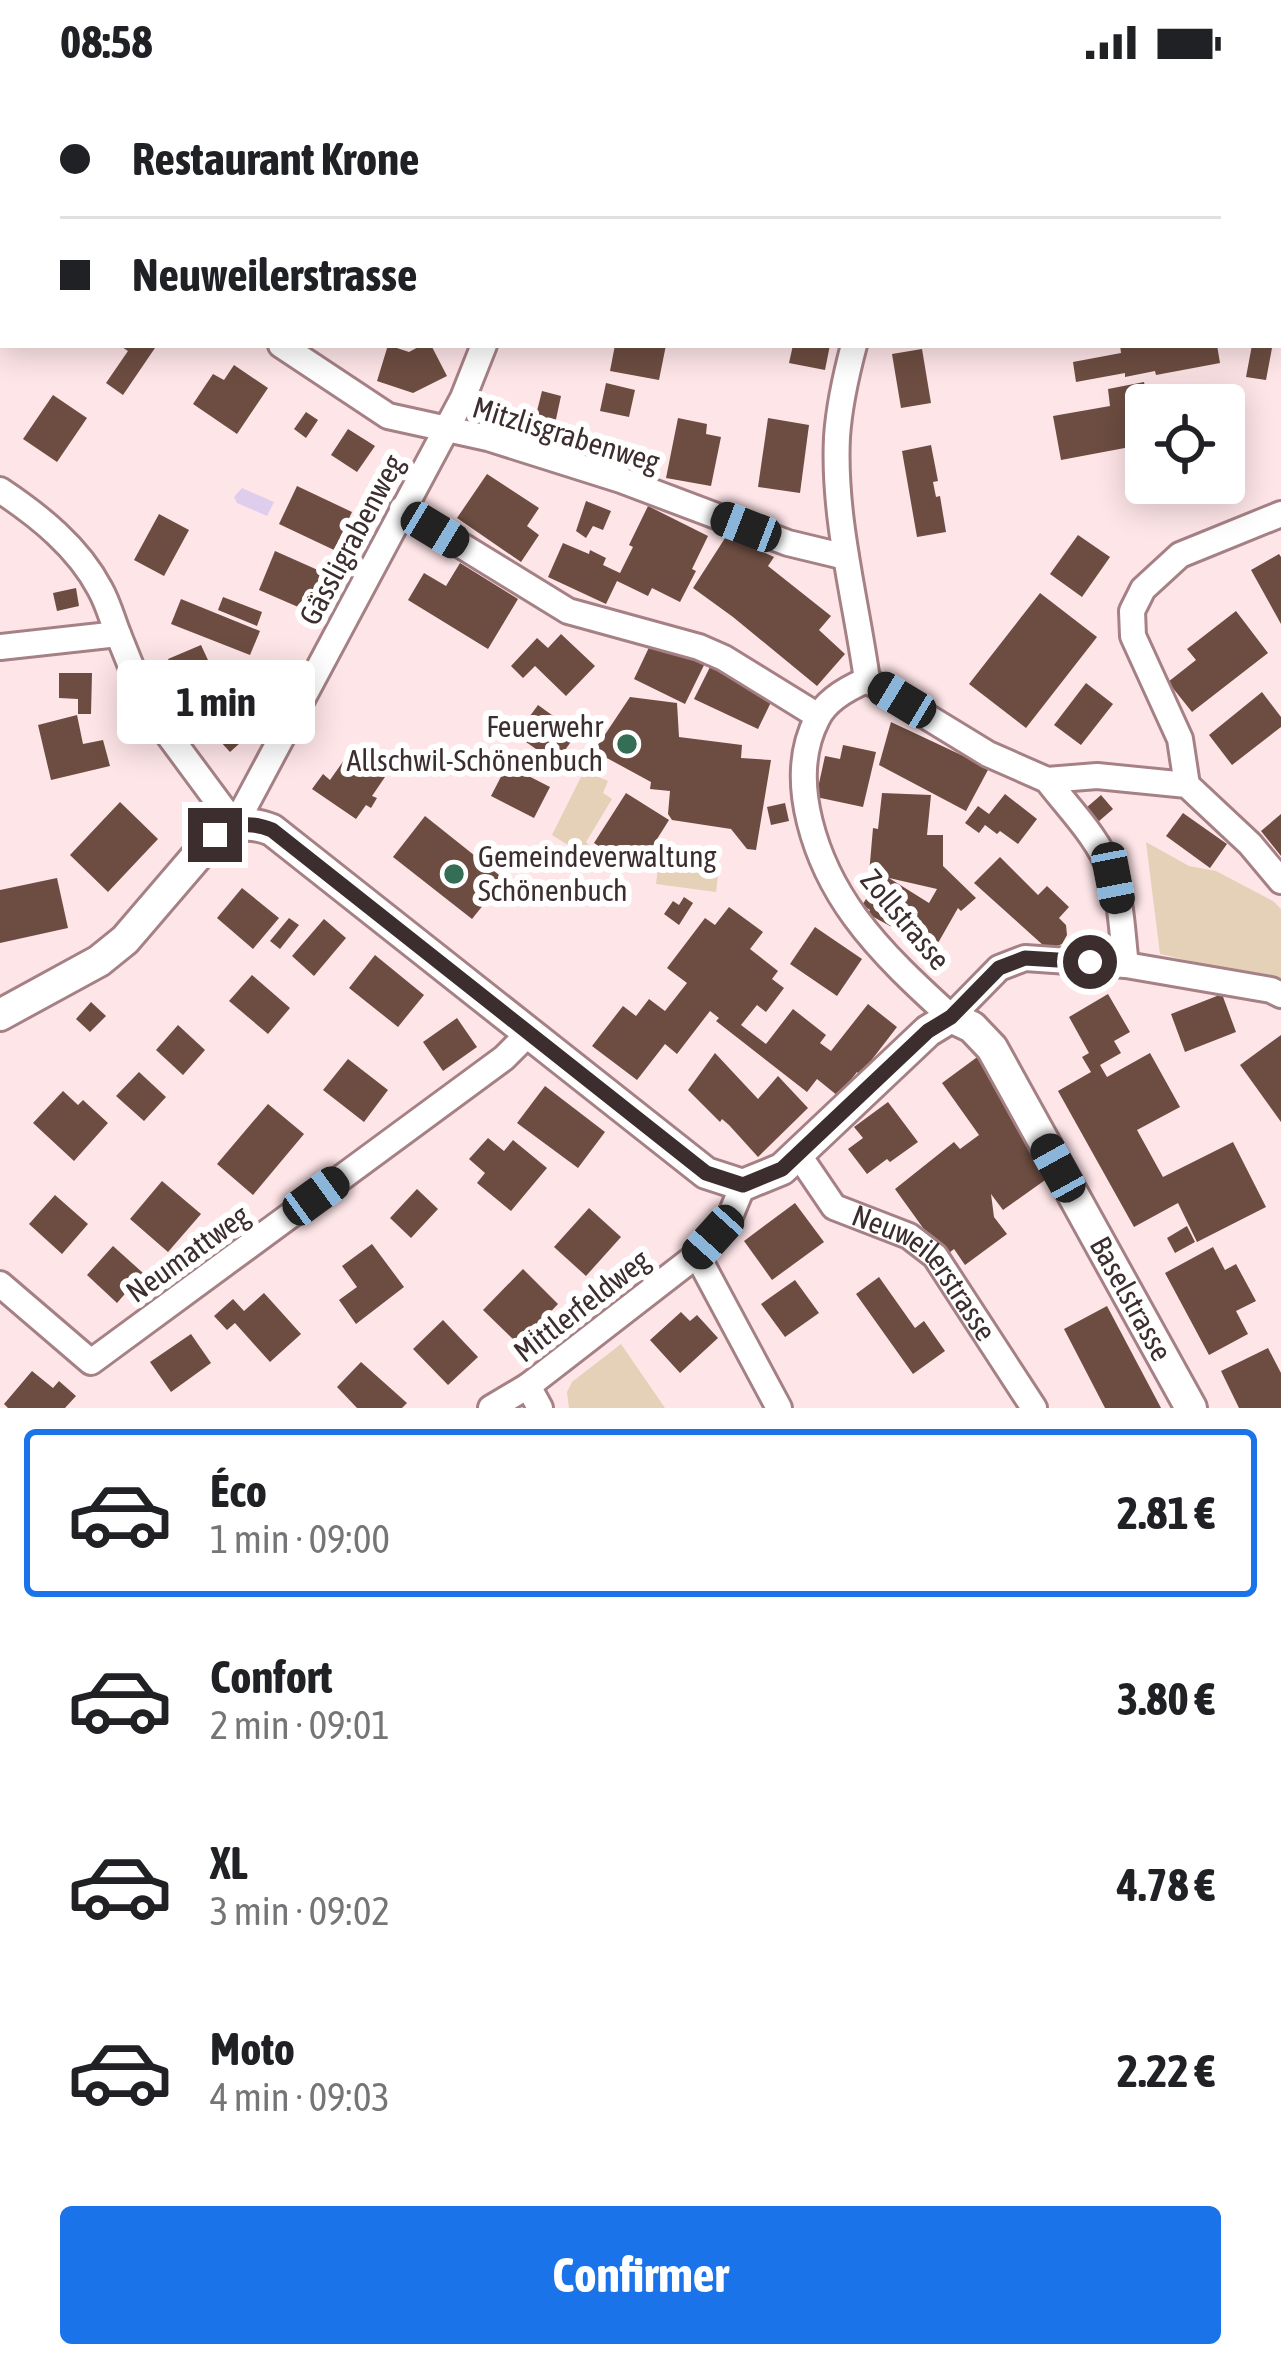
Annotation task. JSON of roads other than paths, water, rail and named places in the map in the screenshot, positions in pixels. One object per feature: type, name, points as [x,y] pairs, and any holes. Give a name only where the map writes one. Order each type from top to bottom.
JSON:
[{"type":"street","name":"Mitzlisgrabenweg","points":[[286,348],[388,416],[488,438],[599,473],[788,543],[846,556]]},
{"type":"street","name":"Gässligrabenweg","points":[[235,825],[463,398],[483,348]]},
{"type":"street","points":[[853,348],[837,435],[837,462],[866,680],[988,754],[1047,780],[1096,776],[1187,785],[1250,844],[1281,881]]},
{"type":"street","points":[[0,490],[71,547],[100,588],[147,706],[235,825]]},
{"type":"street","points":[[402,509],[568,611],[699,647],[818,716],[839,695],[866,680]]},
{"type":"street","points":[[1187,785],[1180,739],[1133,636],[1132,611],[1143,589],[1180,555],[1281,514]]},
{"type":"street","points":[[0,646],[118,634]]},
{"type":"street","name":"Zollstrasse","points":[[818,716],[802,778],[829,873],[868,933],[951,1017]]},
{"type":"street","points":[[1047,780],[1106,858],[1119,906],[1126,965]]},
{"type":"street","points":[[0,1015],[99,961],[125,940],[215,835],[235,825],[254,823],[272,830],[706,1173],[743,1185],[782,1169],[999,968],[1025,958],[1126,965],[1281,994]]},
{"type":"street","name":"Baselstrasse","points":[[951,1017],[972,1027],[992,1048],[1191,1408]]},
{"type":"street","name":"Neumattweg","points":[[0,1284],[92,1362],[504,1058],[529,1033]]},
{"type":"street","name":"Neuweilerstrasse","points":[[798,1154],[834,1207],[909,1236],[935,1256],[1034,1408]]},
{"type":"street","name":"Mittlerfeldweg","points":[[491,1408],[534,1397],[697,1256],[729,1219],[743,1185]]},
{"type":"street","points":[[697,1256],[779,1408]]},
{"type":"place","name":"Feuerwehr Allschwil-Schönenbuch","points":[[627,744]]},
{"type":"place","name":"Gemeindeverwaltung Schönenbuch","points":[[454,874]]}]
